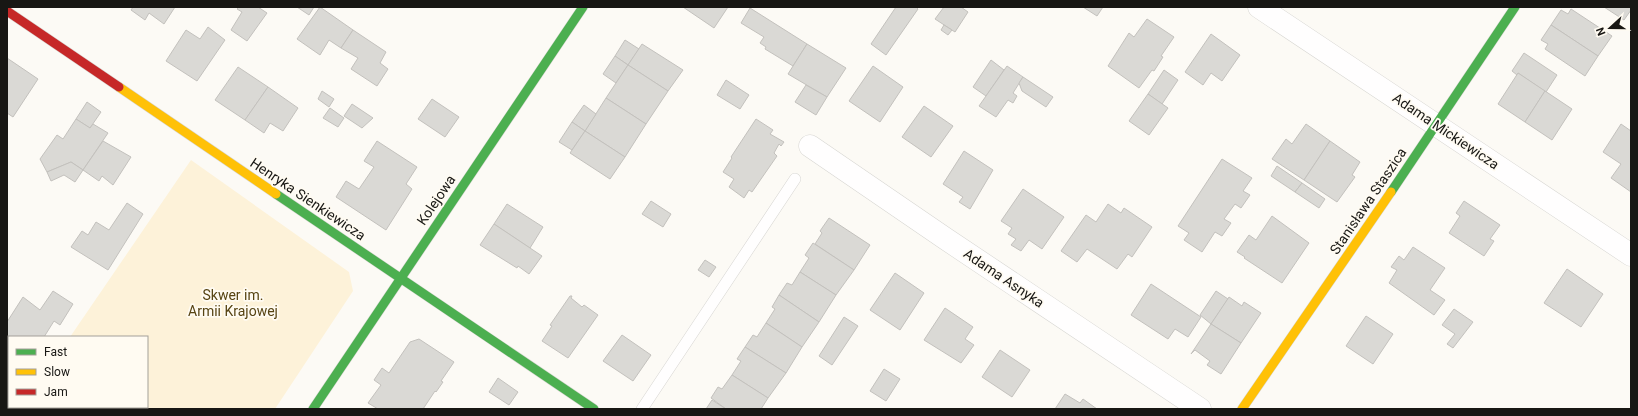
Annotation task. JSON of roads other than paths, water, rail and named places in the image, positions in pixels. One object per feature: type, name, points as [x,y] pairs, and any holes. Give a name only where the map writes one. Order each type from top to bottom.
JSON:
[{"type":"street","name":"Kolejowa","points":[[313,409],[583,7]]},
{"type":"street","name":"Adama Mickiewicza","points":[[1259,7],[1631,256]]},
{"type":"street","name":"Stanisława Staszica","points":[[1242,409],[1437,125],[1515,7]]},
{"type":"street","name":"Henryka Sienkiewicza","points":[[7,12],[594,409]]},
{"type":"street","name":"Adama Asnyka","points":[[810,146],[1200,409]]},
{"type":"lane","points":[[642,409],[796,179]]},
{"type":"park label","name":"Skwer im. Armii Krajowej","points":[[233,304]]}]
